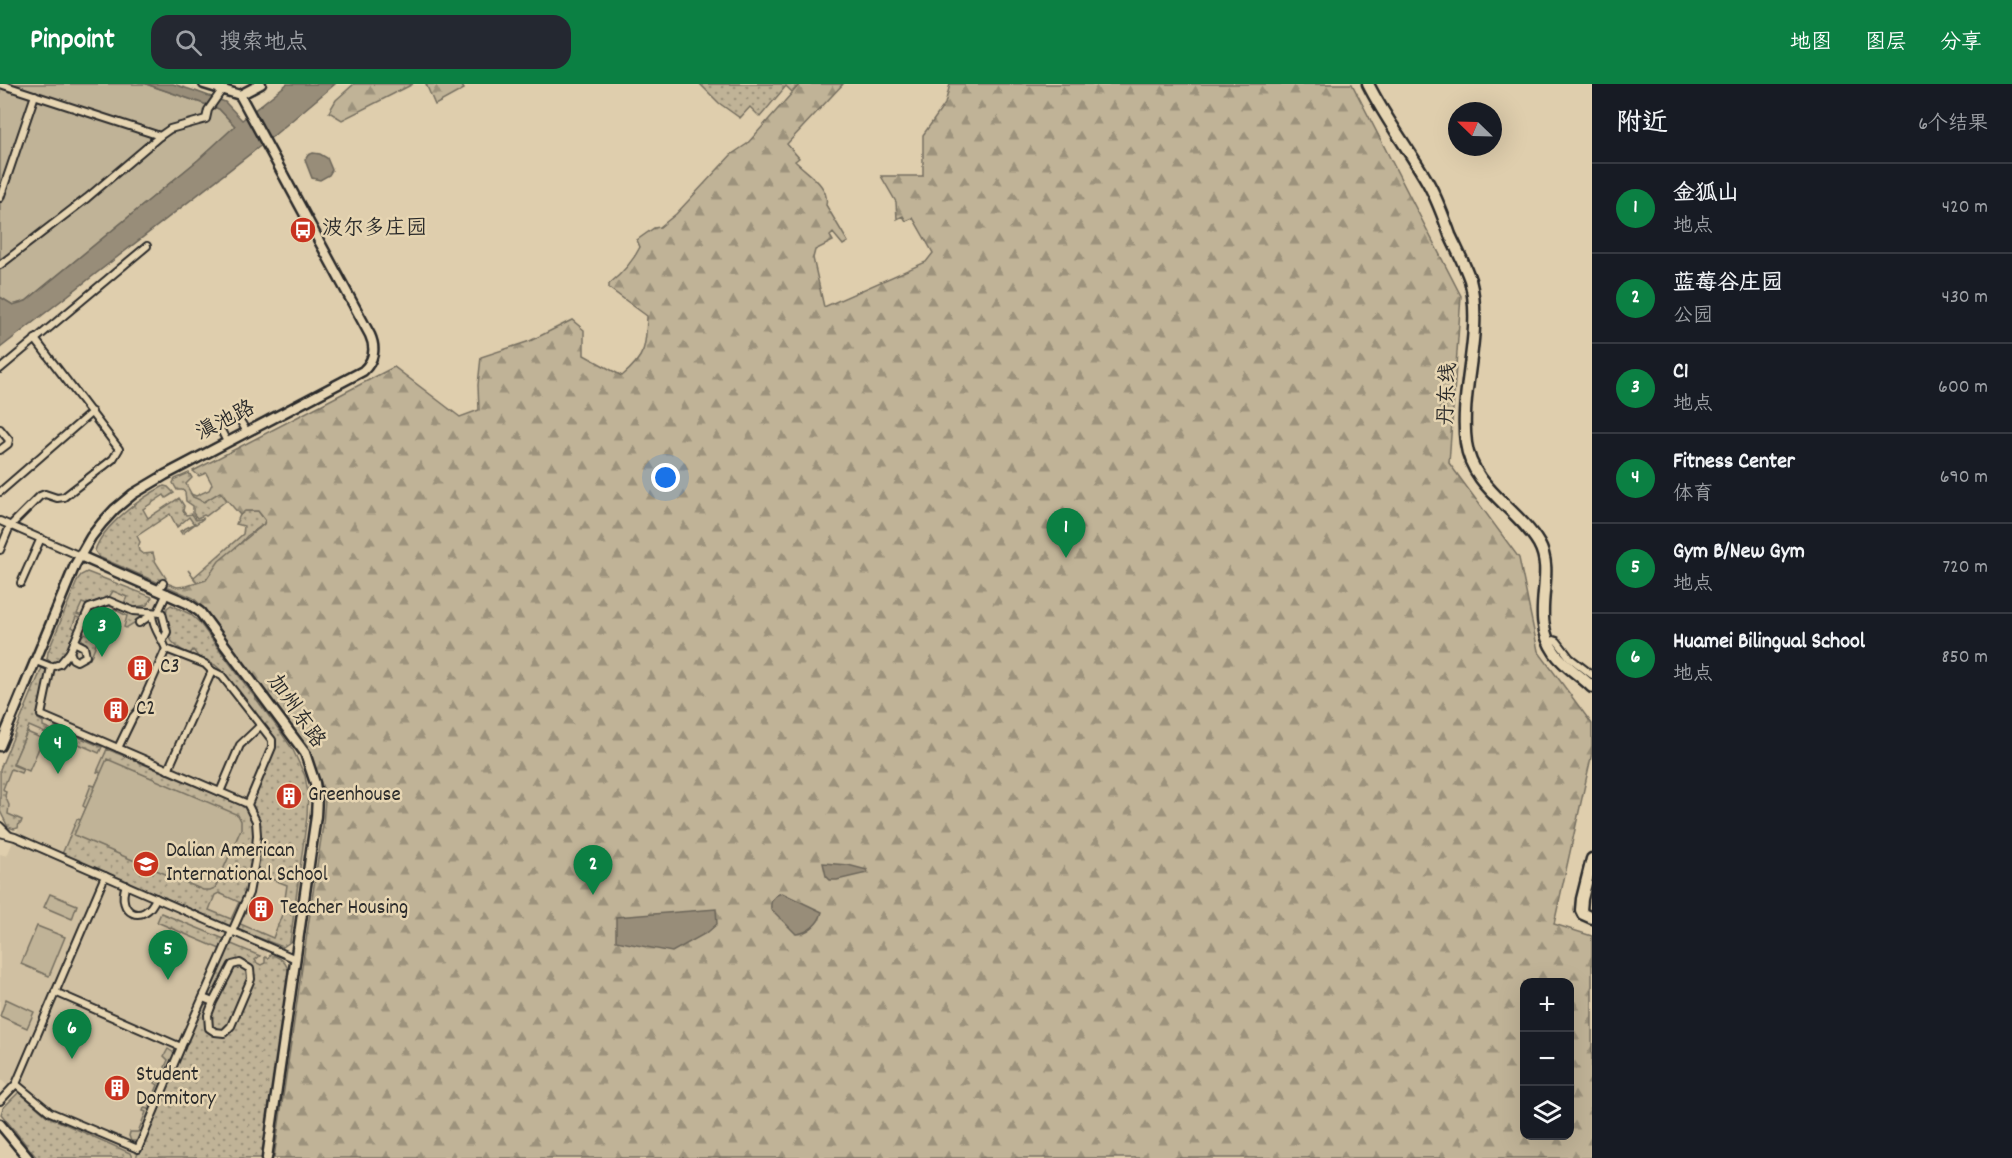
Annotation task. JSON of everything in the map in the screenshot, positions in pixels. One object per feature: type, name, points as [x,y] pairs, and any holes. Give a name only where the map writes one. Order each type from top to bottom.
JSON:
[{"type":"highway","name":"丹东线","points":[[1368,84],[1382,111],[1428,181],[1469,278],[1474,306],[1465,414],[1468,452],[1480,479],[1527,528],[1542,551],[1545,567],[1543,620],[1549,643],[1561,661],[1592,687]]},
{"type":"highway","points":[[1592,859],[1581,904],[1583,914],[1592,918]]},
{"type":"street","points":[[0,84],[160,136]]},
{"type":"street","points":[[204,84],[240,94],[261,84]]},
{"type":"street","points":[[0,265],[87,198],[160,136],[170,129],[206,119],[208,110],[222,90]]},
{"type":"street","name":"滇池路","points":[[0,746],[80,556],[102,523],[133,494],[165,474],[363,371],[370,363],[374,350],[370,335],[240,94]]},
{"type":"street","points":[[0,198],[35,95]]},
{"type":"street","points":[[0,369],[147,246]]},
{"type":"street","points":[[0,550],[10,526],[40,496],[45,494],[64,497],[117,455],[119,449],[35,339]]},
{"type":"street","points":[[0,492],[92,412]]},
{"type":"street","points":[[241,422],[247,432]]},
{"type":"street","points":[[0,429],[9,440],[0,450]]},
{"type":"street","points":[[222,432],[228,442]]},
{"type":"street","points":[[0,521],[80,556]]},
{"type":"street","points":[[21,583],[41,538]]},
{"type":"street","name":"加州东路","points":[[80,556],[162,589],[200,612],[300,745],[313,773],[317,797],[316,816],[267,1158]]},
{"type":"street","points":[[118,748],[133,717],[139,710],[166,649],[163,640],[156,633],[155,612],[162,589]]},
{"type":"street","points":[[36,661],[51,667],[60,664],[70,652],[89,608],[108,601],[133,611],[155,612],[164,617],[167,632],[163,640]]},
{"type":"street","points":[[139,623],[155,612]]},
{"type":"street","points":[[1549,643],[1557,641],[1570,658],[1592,675]]},
{"type":"street","points":[[70,652],[73,659],[77,661],[86,656],[84,647],[74,642]]},
{"type":"street","points":[[166,649],[206,664],[212,671],[222,676],[272,741],[272,747],[248,804]]},
{"type":"street","points":[[16,1084],[50,1112],[123,1140],[138,1149],[249,893],[255,861],[256,821],[248,804],[41,715],[51,667]]},
{"type":"street","points":[[168,770],[212,671]]},
{"type":"street","points":[[220,792],[240,745],[260,726]]},
{"type":"street","points":[[0,826],[8,834]]},
{"type":"street","points":[[0,833],[8,834],[296,958]]},
{"type":"street","points":[[0,1101],[16,1084],[105,876]]},
{"type":"street","points":[[126,885],[124,906],[133,913],[143,914],[148,911],[152,908],[156,898]]},
{"type":"street","points":[[240,963],[250,969],[251,979],[233,1023],[224,1033],[212,1031],[207,1025],[213,1002],[232,965],[240,963]]},
{"type":"street","points":[[56,992],[164,1043],[182,1047]]},
{"type":"street","points":[[203,998],[213,1002]]},
{"type":"street","points":[[0,1124],[28,1158]]},
{"type":"shaded area","points":[[146,84],[173,84],[225,102],[242,120],[287,84],[335,84],[272,137],[0,348],[0,297],[13,305],[26,301],[198,160],[235,126],[219,109]]},
{"type":"shaded area","points":[[313,153],[327,158],[332,170],[329,175],[320,180],[312,178],[305,160]]},
{"type":"shaded area","name":"Dalian American International School","points":[[87,572],[152,597],[180,616],[275,735],[300,793],[281,937],[273,939],[269,947],[276,911],[265,964],[262,965],[225,951],[136,1158],[92,1140],[85,1155],[0,1079],[0,854],[7,856],[22,820],[8,814],[9,805],[2,792],[21,719],[78,579]]},
{"type":"shaded area","points":[[823,863],[848,865],[867,870],[867,873],[830,880],[826,876]]},
{"type":"shaded area","points":[[782,893],[822,912],[816,924],[805,932],[796,934],[771,909],[773,899]]},
{"type":"shaded area","points":[[716,909],[717,924],[708,932],[672,952],[616,941],[616,917]]},
{"type":"green space","points":[[0,84],[146,84],[219,109],[235,126],[198,160],[26,301],[13,305],[0,297]]},
{"type":"green space","points":[[354,84],[413,84],[342,120],[329,112],[336,100]]},
{"type":"green space","points":[[426,84],[461,84],[464,89],[435,105]]},
{"type":"green space","points":[[700,84],[800,84],[792,92],[786,86],[760,117],[750,107],[740,118],[719,103]]},
{"type":"green space","points":[[800,84],[843,84],[787,144],[799,158],[795,161],[825,192],[826,205],[848,242],[843,245],[833,233],[830,236],[833,241],[815,250],[813,258],[824,307],[926,262],[933,253],[913,218],[906,221],[903,216],[897,219],[896,202],[881,176],[923,176],[923,135],[945,104],[950,84],[1352,84],[1461,296],[1449,463],[1519,558],[1538,651],[1592,724],[1592,753],[1554,924],[1592,936],[1592,1158],[274,1158],[325,799],[323,788],[306,746],[203,607],[193,598],[164,585],[167,583],[177,587],[187,586],[206,580],[219,561],[264,524],[265,520],[258,511],[245,511],[240,515],[220,492],[204,502],[193,497],[191,494],[196,496],[209,490],[212,484],[206,473],[199,476],[193,471],[394,367],[460,417],[479,410],[478,385],[481,357],[530,341],[572,320],[584,330],[584,355],[622,376],[636,362],[643,350],[647,316],[609,288],[609,284],[634,258],[640,247],[637,240],[654,228],[660,227],[676,214],[732,154],[747,144]]},
{"type":"green space","points":[[189,473],[192,478],[186,484],[193,497],[204,501],[220,492],[227,500],[206,516],[197,518],[193,513],[193,506],[186,501],[185,492],[177,490],[173,483],[175,479]]},
{"type":"green space","points":[[164,486],[174,493],[166,498],[164,495],[143,509],[148,518],[179,498],[186,515],[192,514],[196,520],[204,518],[196,524],[194,522],[195,524],[182,534],[180,531],[194,524],[189,517],[177,527],[170,514],[137,536],[140,542],[139,551],[143,554],[153,553],[155,561],[166,578],[159,583],[99,557],[95,551],[105,532],[114,523],[134,505]]},
{"type":"green space","points":[[245,511],[258,511],[265,520],[264,524],[247,536],[207,580],[197,583],[188,570],[194,577],[243,534],[244,526],[236,524],[240,515]]},
{"type":"green space","points":[[87,572],[152,597],[147,605],[135,607],[124,603],[127,597],[113,591],[110,596],[87,605],[82,603],[77,614],[82,616],[81,619],[76,617],[72,627],[77,630],[69,647],[58,662],[53,663],[47,659],[48,652],[78,579]]},
{"type":"green space","points":[[110,605],[134,615],[143,614],[145,616],[126,628],[124,627],[127,616],[114,609],[106,619],[90,659],[87,660],[88,649],[81,638],[84,633],[89,635],[93,625],[88,622],[89,619],[95,621],[98,615],[92,612]]},
{"type":"green space","points":[[171,605],[190,614],[199,622],[280,731],[293,750],[305,776],[308,794],[307,817],[290,942],[283,947],[238,930],[238,923],[273,938],[283,912],[287,885],[264,876],[262,880],[255,877],[260,833],[250,805],[273,740],[227,676],[215,665],[196,657],[193,650],[190,654],[172,642],[166,624],[167,608]]},
{"type":"green space","points":[[46,667],[48,672],[38,719],[43,722],[43,726],[52,730],[55,727],[102,747],[99,753],[47,730],[45,733],[29,726],[13,765],[23,769],[21,773],[11,769],[3,789],[9,805],[8,814],[22,820],[18,828],[14,829],[8,827],[0,811],[0,769],[42,668]]},
{"type":"green space","points":[[27,732],[43,739],[29,771],[13,764]]},
{"type":"green space","points":[[107,749],[248,808],[255,822],[253,856],[246,892],[231,927],[62,854],[77,819],[81,820],[86,808],[83,806],[91,785],[95,786],[101,773],[97,772]],"holes":[[[219,893],[239,902],[231,919],[209,910],[215,895]]]},
{"type":"green space","points":[[107,759],[238,815],[241,829],[215,888],[203,890],[74,835]]},
{"type":"green space","points":[[50,894],[77,905],[72,919],[44,907]]},
{"type":"green space","points":[[161,913],[224,939],[220,949],[157,922]]},
{"type":"green space","points":[[37,926],[65,937],[49,976],[21,964]]},
{"type":"green space","points":[[229,943],[260,956],[255,960],[261,965],[265,963],[265,957],[268,958],[271,954],[281,959],[289,974],[262,1158],[136,1158]]},
{"type":"green space","points":[[6,999],[34,1012],[27,1028],[0,1016]]},
{"type":"green space","points":[[168,1049],[174,1053],[173,1058],[139,1139],[131,1141],[130,1132],[138,1132],[146,1112],[143,1111],[144,1108],[148,1109],[158,1085],[155,1083],[156,1080],[159,1081],[168,1060],[164,1056]]},
{"type":"green space","points":[[19,1092],[47,1116],[130,1153],[132,1158],[37,1158],[1,1114],[3,1108]]},
{"type":"place","name":"波尔多庄园","points":[[303,230]]},
{"type":"place","name":"金狐山","points":[[1066,558]]},
{"type":"place","name":"C1","points":[[102,657]]},
{"type":"place","name":"C3","points":[[140,668]]},
{"type":"place","name":"C2","points":[[116,710]]},
{"type":"place","name":"Fitness Center","points":[[58,774]]},
{"type":"place","name":"Greenhouse","points":[[289,796]]},
{"type":"place","name":"Dalian American International School","points":[[146,864]]},
{"type":"place","name":"蓝莓谷庄园","points":[[593,895]]},
{"type":"place","name":"Teacher Housing","points":[[261,909]]},
{"type":"place","name":"Gym B/New Gym","points":[[168,980]]},
{"type":"place","name":"Huamei Bilingual School","points":[[72,1059]]},
{"type":"place","name":"Student Dormitory","points":[[117,1088]]}]
